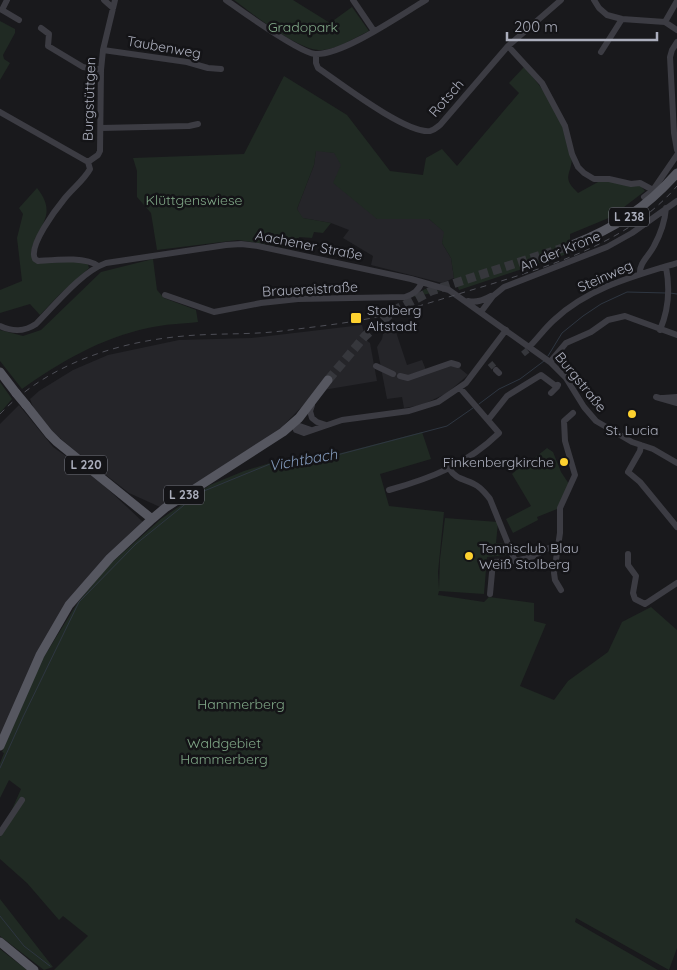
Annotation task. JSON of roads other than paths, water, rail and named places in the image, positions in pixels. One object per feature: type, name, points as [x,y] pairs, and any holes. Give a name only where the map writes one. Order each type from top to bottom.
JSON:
[{"type":"main road","name":"L 238","points":[[572,245],[598,234],[629,217],[658,193],[677,173]]},
{"type":"main road","name":"L 220","points":[[0,372],[57,442],[152,519]]},
{"type":"main road","name":"L 238","points":[[0,746],[40,655],[70,605],[110,558],[152,519],[191,490],[294,424],[328,380]]},
{"type":"main road","points":[[0,942],[34,970]]},
{"type":"street","points":[[7,0],[1,10],[19,20]]},
{"type":"street","points":[[104,0],[113,8]]},
{"type":"street","name":"Burgstüttgen","points":[[98,266],[90,260],[81,259],[38,261],[35,259],[33,252],[53,214],[65,197],[88,174],[90,169],[88,162],[100,152],[101,70],[103,50],[115,0]]},
{"type":"street","points":[[226,0],[292,44],[316,54],[338,49],[374,31],[426,0]]},
{"type":"street","points":[[353,0],[374,31]]},
{"type":"street","name":"Rotsch","points":[[316,54],[318,68],[389,116],[414,128],[434,130],[508,46],[561,0]]},
{"type":"street","points":[[594,0],[607,15],[622,19],[665,22],[677,30]]},
{"type":"street","points":[[665,22],[677,1]]},
{"type":"street","points":[[601,52],[622,19]]},
{"type":"street","points":[[41,28],[49,34],[48,46],[83,68],[101,70]]},
{"type":"street","points":[[677,42],[670,57],[674,133],[677,150]]},
{"type":"street","points":[[508,46],[542,83],[552,100],[565,126],[572,154],[578,167],[594,179],[617,180],[631,184],[640,183],[653,190]]},
{"type":"street","name":"Taubenweg","points":[[103,50],[187,62],[221,70]]},
{"type":"street","points":[[0,112],[88,162]]},
{"type":"street","points":[[101,128],[189,126],[198,124]]},
{"type":"street","points":[[644,197],[653,190],[677,155]]},
{"type":"street","name":"An der Krone","points":[[481,312],[493,296],[504,287],[607,247],[632,233],[677,201]]},
{"type":"street","points":[[640,274],[641,265],[655,244],[660,232],[666,216],[666,208]]},
{"type":"street","name":"Aachener Straße","points":[[0,326],[13,331],[31,328],[84,276],[106,263],[241,244],[293,253],[444,288],[530,347]]},
{"type":"street","name":"Steinweg","points":[[530,347],[554,320],[581,299],[640,274],[677,263]]},
{"type":"street","points":[[660,330],[666,316],[668,298],[666,267]]},
{"type":"street","name":"Brauereistraße","points":[[165,295],[214,312],[298,299],[405,297],[412,295],[418,290],[422,282]]},
{"type":"street","points":[[462,299],[472,302],[481,301],[493,296]]},
{"type":"street","points":[[547,359],[566,343],[591,332],[608,320],[616,317],[625,316],[677,335]]},
{"type":"street","points":[[294,424],[311,430],[356,418],[409,411],[438,402],[460,388],[487,361],[506,330]]},
{"type":"street","name":"Burgstraße","points":[[530,347],[547,359],[561,383],[596,421],[632,442],[653,449],[677,463]]},
{"type":"street","points":[[376,366],[408,378],[450,363],[458,365]]},
{"type":"street","points":[[488,420],[507,396],[541,375],[561,383],[551,393]]},
{"type":"street","points":[[389,490],[411,484],[449,468],[478,452],[499,433],[460,388]]},
{"type":"street","points":[[316,397],[310,414],[313,421],[326,425]]},
{"type":"street","points":[[677,397],[656,397],[677,404]]},
{"type":"street","points":[[561,590],[555,580],[554,573],[560,533],[560,508],[575,475],[567,450],[564,421],[573,412]]},
{"type":"street","points":[[641,446],[628,472],[640,482],[677,527]]},
{"type":"street","points":[[449,468],[456,478],[475,484],[490,499],[515,561]]},
{"type":"street","points":[[490,594],[493,562],[515,561],[532,557],[546,549],[557,546]]},
{"type":"street","points":[[628,554],[628,565],[637,580],[633,597],[635,599],[646,604],[677,583]]},
{"type":"street","points":[[0,833],[22,800]]},
{"type":"waterway","name":"Vichtbach","points":[[548,356],[562,333],[601,304],[627,292],[666,293]]},
{"type":"waterway","name":"Vichtbach","points":[[670,293],[677,294]]},
{"type":"waterway","name":"Vichtbach","points":[[479,404],[499,389],[520,379],[544,361]]},
{"type":"waterway","name":"Vichtbach","points":[[0,768],[79,602],[136,544],[199,493],[270,464],[318,460],[447,426],[473,408]]},
{"type":"waterway","points":[[0,916],[24,946],[50,966]]},
{"type":"tunnel","points":[[328,380],[365,336],[395,310],[431,291],[572,245]]},
{"type":"tunnel","points":[[523,354],[529,349]]},
{"type":"tunnel","points":[[490,363],[496,370]]},
{"type":"railway","points":[[0,414],[39,382],[61,369],[84,358],[109,350],[159,339],[196,335],[270,332],[372,318],[428,303],[537,269],[563,260],[613,237],[658,206],[677,186]]},
{"type":"place","name":"Stolberg Altstadt","points":[[356,318]]},
{"type":"place","name":"St. Lucia","points":[[632,414]]},
{"type":"place","name":"Finkenbergkirche","points":[[564,462]]},
{"type":"place","name":"Tennisclub Blau Weiß Stolberg","points":[[469,556]]},
{"type":"park label","name":"Gradopark","points":[[303,27]]},
{"type":"park label","name":"Klüttgenswiese","points":[[194,200]]},
{"type":"park label","name":"Hammerberg","points":[[241,704]]},
{"type":"park label","name":"Waldgebiet Hammerberg","points":[[224,752]]}]
